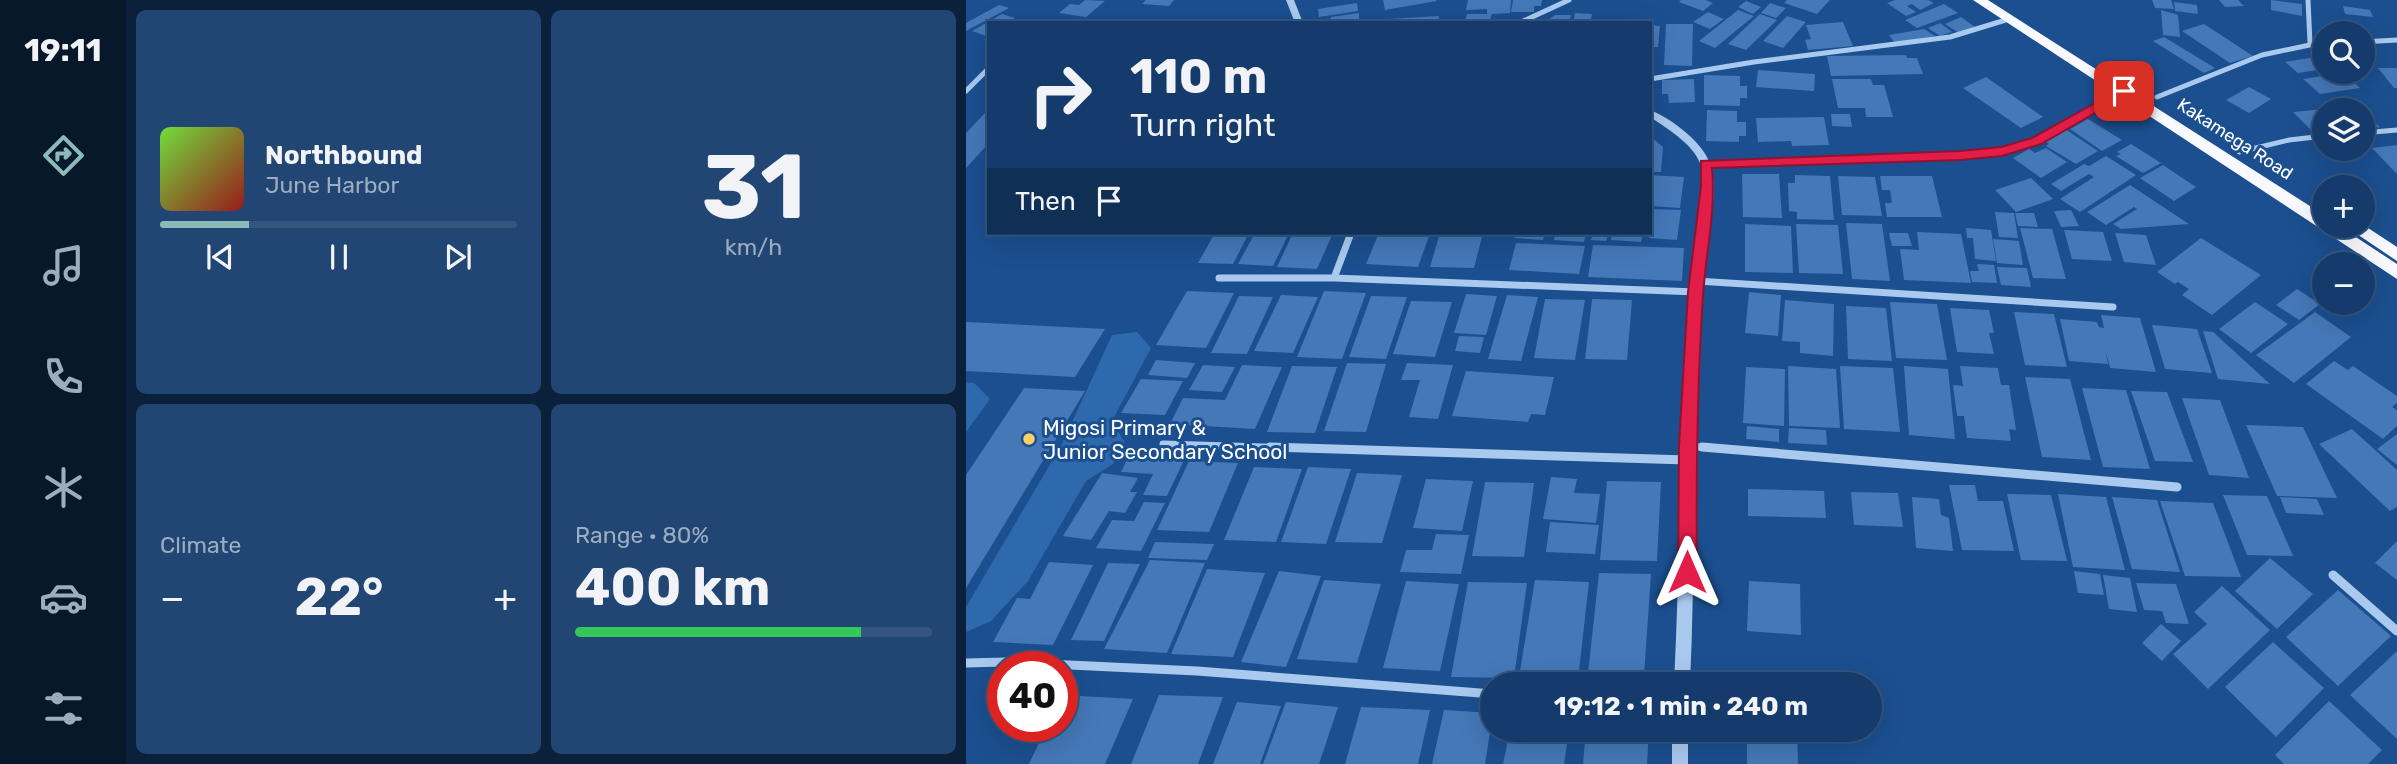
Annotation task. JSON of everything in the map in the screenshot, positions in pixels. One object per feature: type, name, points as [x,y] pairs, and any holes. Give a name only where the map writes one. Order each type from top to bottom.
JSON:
[{"type":"highway","name":"Kakamega Road","points":[[1979,0],[2124,91],[2312,216]]},
{"type":"highway","name":"Kakamega Road","points":[[1995,0],[2157,97],[2312,199]]},
{"type":"highway","name":"Kakamega Road","points":[[2346,238],[2397,272]]},
{"type":"highway","points":[[2371,238],[2397,255]]},
{"type":"street","points":[[1290,0],[1298,21]]},
{"type":"street","points":[[1523,21],[1569,0]]},
{"type":"street","points":[[2157,97],[2201,78],[2310,43],[2308,0]]},
{"type":"street","points":[[1652,79],[1754,62],[1950,37],[2009,19]]},
{"type":"street","points":[[2375,41],[2397,40]]},
{"type":"street","points":[[966,91],[987,70]]},
{"type":"street","points":[[1706,164],[1960,156],[2002,152],[2036,141],[2124,91]]},
{"type":"street","points":[[1652,114],[1671,126],[1706,164],[1707,186],[1697,287],[1687,446],[1687,572],[1683,672]]},
{"type":"street","points":[[2375,132],[2397,130]]},
{"type":"street","points":[[2239,152],[2312,137]]},
{"type":"street","points":[[1334,278],[1350,235]]},
{"type":"street","points":[[1219,278],[1334,278],[1697,287],[2113,307]]},
{"type":"street","points":[[1163,444],[1687,460]]},
{"type":"street","points":[[1687,446],[2177,487]]},
{"type":"street","points":[[2333,575],[2397,631]]},
{"type":"street","points":[[966,663],[1006,662],[1197,671],[1480,693]]},
{"type":"street","points":[[1680,764],[1681,742]]},
{"type":"shaded area","points":[[1137,332],[1151,348],[1112,421],[1125,443],[1113,464],[1086,481],[1028,581],[991,621],[966,632],[966,607],[1062,444],[1112,335]]},
{"type":"shaded area","points":[[966,382],[974,383],[990,399],[966,432]]},
{"type":"building","points":[[1085,0],[1105,1],[1086,17],[1059,13],[1070,4],[1079,5]]},
{"type":"building","points":[[1146,0],[1174,0],[1169,6],[1142,4]]},
{"type":"building","points":[[1383,0],[1436,0],[1437,1],[1385,10]]},
{"type":"building","points":[[1468,0],[1511,0],[1510,13],[1492,14],[1489,21],[1465,21],[1467,14],[1487,14],[1487,9],[1466,10]]},
{"type":"building","points":[[1513,0],[1542,0],[1541,6],[1534,6],[1534,12],[1511,12]]},
{"type":"building","points":[[1706,0],[1713,3],[1703,11],[1679,2]]},
{"type":"building","points":[[1787,0],[1830,0],[1817,14],[1784,3]]},
{"type":"building","points":[[1895,0],[1928,0],[1934,3],[1920,10],[1912,4],[1907,6],[1916,12],[1906,16],[1887,3]]},
{"type":"building","points":[[2152,0],[2171,0],[2174,9],[2155,8]]},
{"type":"building","points":[[2219,0],[2238,0],[2244,6],[2225,7]]},
{"type":"building","points":[[2271,0],[2302,4],[2302,16],[2271,10]]},
{"type":"building","points":[[1746,1],[1761,7],[1753,14],[1738,7]]},
{"type":"building","points":[[2174,2],[2197,5],[2198,14],[2175,11]]},
{"type":"building","points":[[1357,3],[1358,11],[1319,17],[1318,9]]},
{"type":"building","points":[[1770,3],[1786,8],[1776,18],[1761,13]]},
{"type":"building","points":[[1944,4],[1958,13],[1917,28],[1905,20]]},
{"type":"building","points":[[999,5],[1009,8],[966,31],[966,23]]},
{"type":"building","points":[[2343,6],[2370,10],[2373,17],[2345,14]]},
{"type":"building","points":[[1738,10],[1754,16],[1715,48],[1699,41]]},
{"type":"building","points":[[2161,10],[2178,15],[2180,37],[2163,35]]},
{"type":"building","points":[[1708,12],[1724,19],[1710,29],[1693,22]]},
{"type":"building","points":[[1359,13],[1359,21],[1330,21],[1331,17]]},
{"type":"building","points":[[1575,13],[1592,14],[1590,21],[1573,21]]},
{"type":"building","points":[[1002,14],[1015,18],[1010,21],[990,21]]},
{"type":"building","points":[[1760,14],[1777,20],[1746,50],[1728,44]]},
{"type":"building","points":[[1555,15],[1571,15],[1569,21],[1546,21]]},
{"type":"building","points":[[1439,16],[1438,21],[1389,19]]},
{"type":"building","points":[[1787,16],[1806,22],[1783,48],[1763,41]]},
{"type":"building","points":[[1961,17],[1975,27],[1959,33],[1945,24]]},
{"type":"building","points":[[987,22],[986,36],[972,31]]},
{"type":"building","points":[[1843,22],[1853,46],[1808,50],[1805,40],[1811,39],[1806,25]]},
{"type":"building","points":[[1940,23],[1952,32],[1940,36],[1928,28]]},
{"type":"building","points":[[1666,24],[1693,24],[1692,66],[1664,65]]},
{"type":"building","points":[[2204,24],[2253,56],[2230,63],[2182,31]]},
{"type":"building","points":[[1652,25],[1660,26],[1658,47],[1652,47]]},
{"type":"building","points":[[1924,29],[1935,36],[1895,43],[1889,35]]},
{"type":"building","points":[[2164,37],[2215,68],[2204,73],[2153,41]]},
{"type":"building","points":[[1906,55],[1907,58],[1917,58],[1923,74],[1831,76],[1827,56]]},
{"type":"building","points":[[2312,58],[2312,71],[2298,73],[2285,62]]},
{"type":"building","points":[[2378,68],[2397,68],[2397,88],[2394,88]]},
{"type":"building","points":[[1758,70],[1815,74],[1814,91],[1756,87]]},
{"type":"building","points":[[1704,75],[1740,76],[1740,86],[1747,86],[1747,98],[1740,98],[1740,106],[1704,105]]},
{"type":"building","points":[[1986,77],[2043,117],[2021,128],[1963,88]]},
{"type":"building","points":[[2312,78],[2312,84],[2355,84],[2360,88],[2320,94],[2303,79]]},
{"type":"building","points":[[1694,79],[1695,102],[1669,103],[1668,94],[1662,94],[1662,80]]},
{"type":"building","points":[[1832,79],[1871,79],[1873,85],[1884,85],[1893,117],[1866,117],[1865,108],[1838,108]]},
{"type":"building","points":[[2249,87],[2271,99],[2249,113],[2226,100]]},
{"type":"building","points":[[1707,110],[1737,111],[1737,122],[1746,122],[1746,136],[1739,136],[1739,142],[1706,141]]},
{"type":"building","points":[[2312,110],[2312,130],[2311,130],[2293,112]]},
{"type":"building","points":[[987,112],[987,145],[966,168],[966,133]]},
{"type":"building","points":[[1831,114],[1850,114],[1852,127],[1832,126]]},
{"type":"building","points":[[1824,117],[1829,145],[1792,146],[1791,141],[1758,142],[1756,118]]},
{"type":"building","points":[[2088,119],[2122,140],[2102,151],[2070,129]]},
{"type":"building","points":[[2065,129],[2098,151],[2076,164],[2046,146],[2049,144],[2045,141]]},
{"type":"building","points":[[1652,138],[1663,147],[1661,172],[1652,172]]},
{"type":"building","points":[[2131,144],[2161,163],[2143,173],[2116,156],[2121,154],[2117,152]]},
{"type":"building","points":[[2397,145],[2397,174],[2375,151],[2375,148]]},
{"type":"building","points":[[2046,148],[2067,162],[2041,178],[2013,158],[2029,149],[2035,153]]},
{"type":"building","points":[[2106,156],[2136,175],[2080,212],[2060,199],[2094,177],[2089,174],[2061,191],[2051,184],[2084,164],[2089,166]]},
{"type":"building","points":[[2163,165],[2196,187],[2174,201],[2140,178]]},
{"type":"building","points":[[1742,174],[1779,174],[1782,218],[1743,217]]},
{"type":"building","points":[[1652,175],[1684,177],[1680,208],[1652,206]]},
{"type":"building","points":[[1795,175],[1830,176],[1834,220],[1797,219],[1797,212],[1789,211],[1788,183],[1795,183]]},
{"type":"building","points":[[1838,176],[1875,177],[1882,216],[1842,215]]},
{"type":"building","points":[[1880,176],[1932,176],[1942,217],[1887,217],[1885,203],[1892,203],[1890,190],[1882,190]]},
{"type":"building","points":[[2031,178],[2053,199],[2016,212],[1995,190]]},
{"type":"building","points":[[2130,185],[2189,224],[2121,229],[2113,224],[2137,209],[2134,207],[2106,225],[2087,212]]},
{"type":"building","points":[[1652,209],[1681,210],[1677,240],[1649,238],[1652,235]]},
{"type":"building","points":[[2071,210],[2079,226],[2061,227],[2054,211]]},
{"type":"building","points":[[1995,212],[2014,213],[2018,238],[1999,237]]},
{"type":"building","points":[[2015,213],[2034,213],[2038,227],[2018,226]]},
{"type":"building","points":[[1846,223],[1882,224],[1890,281],[1852,279]]},
{"type":"building","points":[[1745,224],[1791,226],[1793,273],[1745,272]]},
{"type":"building","points":[[1796,224],[1838,225],[1843,274],[1799,273]]},
{"type":"building","points":[[1966,228],[1991,230],[1996,261],[1975,259],[1973,238],[1967,238]]},
{"type":"building","points":[[2020,228],[2052,229],[2066,279],[2033,278]]},
{"type":"building","points":[[2064,230],[2103,232],[2112,261],[2072,259]]},
{"type":"building","points":[[1917,232],[1961,234],[1971,283],[1904,280],[1900,249],[1919,250]]},
{"type":"building","points":[[1889,233],[1908,233],[1912,246],[1892,246]]},
{"type":"building","points":[[2115,233],[2146,235],[2156,265],[2124,262]]},
{"type":"building","points":[[1214,235],[1248,235],[1233,264],[1198,263]]},
{"type":"building","points":[[1254,235],[1288,235],[1273,266],[1238,264]]},
{"type":"building","points":[[1292,235],[1332,235],[1317,269],[1277,267]]},
{"type":"building","points":[[1378,235],[1429,235],[1418,267],[1366,264]]},
{"type":"building","points":[[1439,235],[1482,235],[1474,268],[1430,267]]},
{"type":"building","points":[[1516,235],[1544,235],[1543,240],[1515,238]]},
{"type":"building","points":[[1555,235],[1586,235],[1584,242],[1554,240]]},
{"type":"building","points":[[1592,235],[1608,235],[1606,241],[1591,240]]},
{"type":"building","points":[[1612,235],[1643,235],[1641,242],[1611,240]]},
{"type":"building","points":[[2201,238],[2261,275],[2212,315],[2182,295],[2189,289],[2178,282],[2175,284],[2157,272]]},
{"type":"building","points":[[1993,239],[2019,241],[2023,265],[1997,263]]},
{"type":"building","points":[[1516,243],[1585,246],[1579,274],[1509,270]]},
{"type":"building","points":[[1593,245],[1684,248],[1682,281],[1588,277]]},
{"type":"building","points":[[1977,264],[1994,265],[1997,283],[1972,282],[1970,271],[1979,271]]},
{"type":"building","points":[[1997,267],[2027,268],[2031,287],[2001,285]]},
{"type":"building","points":[[2297,289],[2312,299],[2312,310],[2299,320],[2276,305]]},
{"type":"building","points":[[1187,291],[1234,293],[1206,348],[1156,345]]},
{"type":"building","points":[[1324,291],[1366,293],[1342,359],[1297,357]]},
{"type":"building","points":[[1749,292],[1781,295],[1778,336],[1745,333]]},
{"type":"building","points":[[1466,294],[1497,296],[1486,335],[1454,333]]},
{"type":"building","points":[[1281,295],[1318,297],[1293,353],[1254,351]]},
{"type":"building","points":[[1507,295],[1538,297],[1521,361],[1488,359]]},
{"type":"building","points":[[1239,296],[1273,297],[1247,354],[1211,353]]},
{"type":"building","points":[[1371,296],[1407,297],[1386,359],[1349,357]]},
{"type":"building","points":[[1545,299],[1585,300],[1575,360],[1534,358]]},
{"type":"building","points":[[1592,299],[1632,300],[1627,360],[1585,359]]},
{"type":"building","points":[[1785,300],[1834,304],[1833,356],[1800,353],[1800,342],[1782,341]]},
{"type":"building","points":[[1411,301],[1452,302],[1435,357],[1393,354]]},
{"type":"building","points":[[1890,302],[1937,304],[1947,360],[1896,358]]},
{"type":"building","points":[[2255,302],[2288,324],[2251,353],[2219,329]]},
{"type":"building","points":[[1846,306],[1886,308],[1892,361],[1848,359]]},
{"type":"building","points":[[1950,308],[1989,310],[1994,333],[1989,333],[1994,354],[1957,352]]},
{"type":"building","points":[[2014,312],[2054,314],[2067,367],[2025,365]]},
{"type":"building","points":[[2312,314],[2319,315],[2351,337],[2294,383],[2256,355]]},
{"type":"building","points":[[2101,315],[2140,318],[2156,372],[2110,368],[2105,349],[2108,364],[2069,361],[2060,319],[2097,322],[2099,327],[2104,328]]},
{"type":"building","points":[[966,322],[1105,329],[1075,377],[966,371]]},
{"type":"building","points":[[2152,325],[2197,329],[2212,373],[2165,369]]},
{"type":"building","points":[[2203,331],[2213,332],[2270,384],[2218,379]]},
{"type":"building","points":[[1459,336],[1484,337],[1480,353],[1455,351]]},
{"type":"building","points":[[1156,360],[1195,363],[1187,378],[1148,375]]},
{"type":"building","points":[[2334,361],[2348,370],[2353,366],[2397,396],[2397,403],[2392,407],[2397,410],[2397,426],[2383,439],[2306,384]]},
{"type":"building","points":[[1347,363],[1386,364],[1366,432],[1324,431]]},
{"type":"building","points":[[1407,363],[1453,365],[1438,419],[1409,417],[1420,380],[1401,380]]},
{"type":"building","points":[[1203,365],[1235,367],[1222,392],[1189,390]]},
{"type":"building","points":[[1242,365],[1282,367],[1255,429],[1170,424],[1183,398],[1225,400]]},
{"type":"building","points":[[1292,366],[1337,367],[1315,433],[1267,432]]},
{"type":"building","points":[[1788,366],[1836,369],[1840,428],[1789,426]]},
{"type":"building","points":[[1840,366],[1893,368],[1900,432],[1844,429]]},
{"type":"building","points":[[1904,366],[1948,369],[1955,439],[1909,435]]},
{"type":"building","points":[[1960,366],[1998,368],[2001,385],[2009,385],[2016,430],[2009,429],[2011,441],[1967,438],[1964,416],[1957,416],[1953,385],[1963,386]]},
{"type":"building","points":[[1746,367],[1785,369],[1784,426],[1743,423]]},
{"type":"building","points":[[1466,371],[1554,377],[1545,415],[1531,414],[1528,422],[1452,416]]},
{"type":"building","points":[[2025,377],[2070,379],[2091,460],[2042,457]]},
{"type":"building","points":[[1141,379],[1183,381],[1165,415],[1121,413]]},
{"type":"building","points":[[1024,388],[1085,391],[966,588],[966,475]]},
{"type":"building","points":[[2082,388],[2126,390],[2150,469],[2103,467]]},
{"type":"building","points":[[2131,391],[2167,392],[2193,462],[2155,461]]},
{"type":"building","points":[[2182,398],[2220,400],[2249,478],[2209,475]]},
{"type":"building","points":[[2246,425],[2303,427],[2337,498],[2277,496]]},
{"type":"building","points":[[1747,426],[1779,429],[1779,442],[1746,439]]},
{"type":"building","points":[[1789,428],[1826,430],[1827,445],[1788,443]]},
{"type":"building","points":[[2352,429],[2397,470],[2397,507],[2390,511],[2319,444]]},
{"type":"building","points":[[2397,434],[2397,465],[2377,449]]},
{"type":"building","points":[[1129,455],[1185,458],[1167,496],[1143,495],[1153,474],[1121,472]]},
{"type":"building","points":[[1189,461],[1238,463],[1209,532],[1157,530]]},
{"type":"building","points":[[1254,467],[1302,469],[1276,542],[1224,540]]},
{"type":"building","points":[[1308,467],[1351,469],[1326,544],[1281,542]]},
{"type":"building","points":[[1102,473],[1138,478],[1130,492],[1137,492],[1125,513],[1109,511],[1091,540],[1063,536]]},
{"type":"building","points":[[1357,473],[1402,475],[1382,543],[1335,542]]},
{"type":"building","points":[[1551,477],[1577,479],[1574,493],[1600,494],[1596,523],[1543,519]]},
{"type":"building","points":[[1426,479],[1473,481],[1462,531],[1413,528]]},
{"type":"building","points":[[1607,481],[1661,482],[1657,561],[1600,560]]},
{"type":"building","points":[[1485,482],[1534,483],[1524,557],[1472,556]]},
{"type":"building","points":[[1949,485],[1975,485],[1978,501],[2003,501],[2014,551],[1962,550]]},
{"type":"building","points":[[1748,489],[1824,491],[1826,518],[1748,516]]},
{"type":"building","points":[[1851,492],[1898,493],[1903,527],[1854,525]]},
{"type":"building","points":[[2007,494],[2051,495],[2067,561],[2021,560]]},
{"type":"building","points":[[2058,494],[2106,497],[2125,570],[2073,567]]},
{"type":"building","points":[[2223,495],[2267,496],[2293,556],[2247,555]]},
{"type":"building","points":[[1912,497],[1939,499],[1941,515],[1949,518],[1953,551],[1916,548]]},
{"type":"building","points":[[2112,497],[2157,500],[2180,572],[2132,569]]},
{"type":"building","points":[[2280,497],[2317,499],[2324,515],[2286,513]]},
{"type":"building","points":[[2160,501],[2213,503],[2241,577],[2185,576]]},
{"type":"building","points":[[1144,502],[1165,503],[1141,551],[1096,548],[1112,520],[1134,521]]},
{"type":"building","points":[[1550,522],[1599,525],[1595,554],[1546,552]]},
{"type":"building","points":[[1436,534],[1469,535],[1461,574],[1400,572],[1406,550],[1432,550]]},
{"type":"building","points":[[2397,541],[2397,580],[2375,563]]},
{"type":"building","points":[[1155,542],[1214,544],[1207,560],[1148,558]]},
{"type":"building","points":[[2270,558],[2313,594],[2277,629],[2235,591]]},
{"type":"building","points":[[1150,560],[1205,563],[1167,653],[1104,649]]},
{"type":"building","points":[[1049,562],[1093,565],[1053,645],[993,642],[1017,598],[1030,599]]},
{"type":"building","points":[[1108,563],[1140,564],[1104,641],[1071,640]]},
{"type":"building","points":[[1207,569],[1265,573],[1233,657],[1171,654]]},
{"type":"building","points":[[1279,571],[1321,576],[1286,667],[1241,662]]},
{"type":"building","points":[[2074,571],[2100,574],[2104,595],[2078,593]]},
{"type":"building","points":[[1599,573],[1651,574],[1644,672],[1588,672]]},
{"type":"building","points":[[2103,575],[2130,578],[2137,612],[2109,609]]},
{"type":"building","points":[[1324,580],[1381,584],[1357,663],[1297,659]]},
{"type":"building","points":[[1535,580],[1589,582],[1579,672],[1520,672]]},
{"type":"building","points":[[1406,581],[1459,584],[1440,671],[1383,668]]},
{"type":"building","points":[[1749,581],[1800,584],[1801,635],[1747,631]]},
{"type":"building","points":[[1468,582],[1527,583],[1515,672],[1480,672],[1480,677],[1451,677]]},
{"type":"building","points":[[2136,583],[2176,584],[2189,624],[2166,623],[2162,611],[2144,610]]},
{"type":"building","points":[[2222,586],[2270,630],[2208,689],[2173,654],[2207,624],[2194,612]]},
{"type":"building","points":[[2338,590],[2391,636],[2338,686],[2286,637]]},
{"type":"building","points":[[2161,624],[2181,641],[2162,661],[2142,643]]},
{"type":"building","points":[[2273,642],[2324,688],[2276,737],[2225,687]]},
{"type":"building","points":[[2397,651],[2397,739],[2350,695]]},
{"type":"building","points":[[1159,695],[1223,697],[1198,764],[1131,764]]},
{"type":"building","points":[[1078,696],[1133,699],[1105,764],[1029,764],[1039,742],[1078,742]]},
{"type":"building","points":[[2329,701],[2382,750],[2368,764],[2284,764],[2275,755]]},
{"type":"building","points":[[1237,702],[1281,706],[1260,764],[1213,764]]},
{"type":"building","points":[[1286,702],[1338,707],[1319,764],[1263,764]]},
{"type":"building","points":[[1361,707],[1430,710],[1418,764],[1345,764]]},
{"type":"building","points":[[1444,710],[1480,712],[1480,742],[1488,742],[1485,764],[1432,764]]},
{"type":"building","points":[[1508,742],[1567,742],[1564,764],[1503,764]]},
{"type":"building","points":[[1585,742],[1648,742],[1647,764],[1583,764]]},
{"type":"building","points":[[1747,742],[1797,742],[1798,764],[1747,764]]},
{"type":"place","name":"Migosi Primary & Junior Secondary School","points":[[1029,439]]},
{"type":"route","points":[[1687,572],[1687,446],[1696,292],[1707,186],[1706,164],[1960,156],[2002,152],[2036,141],[2124,91]]}]
